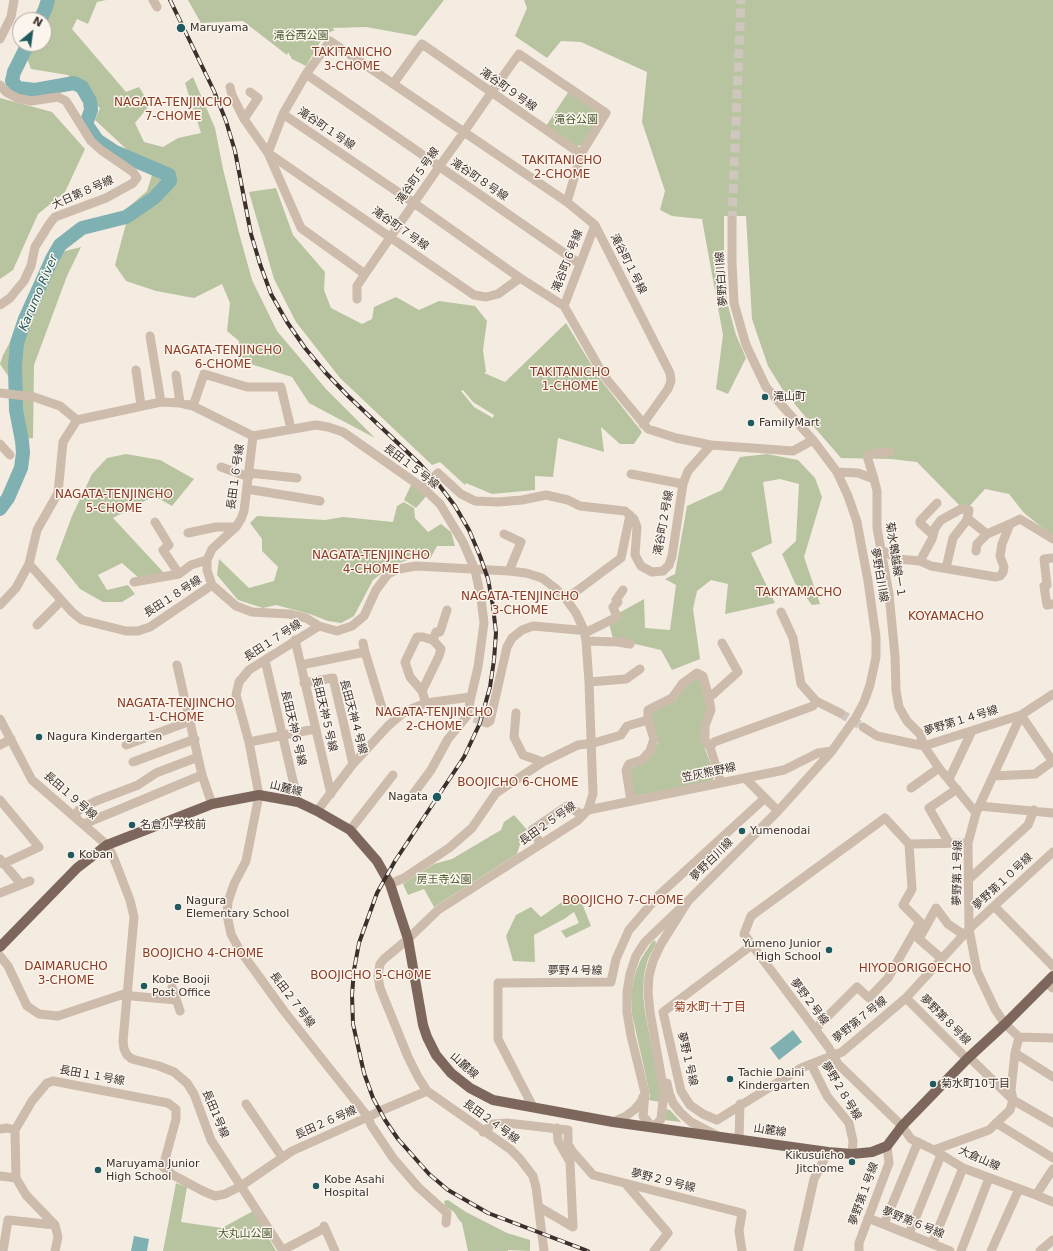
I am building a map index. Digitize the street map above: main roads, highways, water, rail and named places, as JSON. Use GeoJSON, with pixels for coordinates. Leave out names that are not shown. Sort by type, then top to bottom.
{"type":"FeatureCollection","features":[{"type":"Feature","properties":{"kind":"main road","name":"山麓線"},"geometry":{"type":"LineString","coordinates":[[0,947],[77,868],[107,845],[212,804],[259,794],[298,802],[350,830],[377,861],[390,884],[408,939],[422,1025],[436,1055],[451,1073],[470,1088],[493,1100],[613,1122],[828,1152],[852,1154],[872,1152],[886,1146],[902,1126],[968,1058],[1051,982]]}},
{"type":"Feature","properties":{"kind":"water"},"geometry":{"type":"Polygon","coordinates":[[[793,1030],[802,1042],[779,1060],[770,1048],[793,1030]]]}},
{"type":"Feature","properties":{"kind":"water"},"geometry":{"type":"Polygon","coordinates":[[[134,1236],[149,1239],[147,1251],[131,1251],[134,1236]]]}},
{"type":"Feature","properties":{"kind":"waterway","name":"Karumo River"},"geometry":{"type":"LineString","coordinates":[[44,12],[48,0]]}},
{"type":"Feature","properties":{"kind":"waterway","name":"Karumo River"},"geometry":{"type":"LineString","coordinates":[[0,509],[8,498],[21,468],[23,453],[16,410],[15,365],[17,343],[25,319],[52,259],[60,245],[82,228],[126,217],[154,198],[170,181],[169,175],[115,152],[97,140],[86,124],[91,110],[90,101],[82,87],[74,83],[35,90],[18,88],[12,81],[14,72],[24,52]]}},
{"type":"Feature","properties":{"kind":"tunnel"},"geometry":{"type":"LineString","coordinates":[[732,220],[741,0]]}},
{"type":"Feature","properties":{"kind":"tunnel"},"geometry":{"type":"LineString","coordinates":[[840,713],[863,727]]}},
{"type":"Feature","properties":{"kind":"tunnel"},"geometry":{"type":"LineString","coordinates":[[474,718],[482,721]]}},
{"type":"Feature","properties":{"kind":"railway"},"geometry":{"type":"LineString","coordinates":[[170,0],[214,91],[226,121],[235,151],[251,234],[271,294],[287,322],[305,348],[325,372],[348,396],[420,464],[455,506],[469,530],[480,556],[488,579],[493,606],[496,633],[494,660],[490,687],[480,723],[464,757],[395,861],[377,893],[359,943],[354,970],[352,995],[353,1024],[364,1073],[373,1098],[385,1120],[398,1139],[429,1174],[448,1190],[488,1213],[588,1251]]}},
{"type":"Feature","properties":{"kind":"place","name":"Maruyama"},"geometry":{"type":"Point","coordinates":[181,28]}},
{"type":"Feature","properties":{"kind":"place","name":"滝山町"},"geometry":{"type":"Point","coordinates":[765,397]}},
{"type":"Feature","properties":{"kind":"place","name":"FamilyMart"},"geometry":{"type":"Point","coordinates":[751,423]}},
{"type":"Feature","properties":{"kind":"place","name":"Nagura Kindergarten"},"geometry":{"type":"Point","coordinates":[39,737]}},
{"type":"Feature","properties":{"kind":"place","name":"Nagata"},"geometry":{"type":"Point","coordinates":[437,797]}},
{"type":"Feature","properties":{"kind":"place","name":"名倉小学校前"},"geometry":{"type":"Point","coordinates":[132,825]}},
{"type":"Feature","properties":{"kind":"place","name":"Yumenodai"},"geometry":{"type":"Point","coordinates":[742,831]}},
{"type":"Feature","properties":{"kind":"place","name":"Koban"},"geometry":{"type":"Point","coordinates":[71,855]}},
{"type":"Feature","properties":{"kind":"place","name":"Nagura Elementary School"},"geometry":{"type":"Point","coordinates":[178,907]}},
{"type":"Feature","properties":{"kind":"place","name":"Yumeno Junior High School"},"geometry":{"type":"Point","coordinates":[829,950]}},
{"type":"Feature","properties":{"kind":"place","name":"Kobe Booji Post Office"},"geometry":{"type":"Point","coordinates":[144,986]}},
{"type":"Feature","properties":{"kind":"place","name":"Tachie Daini Kindergarten"},"geometry":{"type":"Point","coordinates":[730,1079]}},
{"type":"Feature","properties":{"kind":"place","name":"菊水町10丁目"},"geometry":{"type":"Point","coordinates":[933,1084]}},
{"type":"Feature","properties":{"kind":"place","name":"Kikusuicho Jitchome"},"geometry":{"type":"Point","coordinates":[852,1162]}},
{"type":"Feature","properties":{"kind":"place","name":"Maruyama Junior High School"},"geometry":{"type":"Point","coordinates":[98,1170]}},
{"type":"Feature","properties":{"kind":"place","name":"Kobe Asahi Hospital"},"geometry":{"type":"Point","coordinates":[316,1186]}},
{"type":"Feature","properties":{"kind":"district","name":"TAKITANICHO 3-CHOME"},"geometry":{"type":"Point","coordinates":[352,60]}},
{"type":"Feature","properties":{"kind":"district","name":"NAGATA-TENJINCHO 7-CHOME"},"geometry":{"type":"Point","coordinates":[173,110]}},
{"type":"Feature","properties":{"kind":"district","name":"TAKITANICHO 2-CHOME"},"geometry":{"type":"Point","coordinates":[562,168]}},
{"type":"Feature","properties":{"kind":"district","name":"NAGATA-TENJINCHO 6-CHOME"},"geometry":{"type":"Point","coordinates":[223,358]}},
{"type":"Feature","properties":{"kind":"district","name":"TAKITANICHO 1-CHOME"},"geometry":{"type":"Point","coordinates":[570,380]}},
{"type":"Feature","properties":{"kind":"district","name":"NAGATA-TENJINCHO 5-CHOME"},"geometry":{"type":"Point","coordinates":[114,502]}},
{"type":"Feature","properties":{"kind":"district","name":"NAGATA-TENJINCHO 4-CHOME"},"geometry":{"type":"Point","coordinates":[371,563]}},
{"type":"Feature","properties":{"kind":"district","name":"TAKIYAMACHO"},"geometry":{"type":"Point","coordinates":[799,593]}},
{"type":"Feature","properties":{"kind":"district","name":"NAGATA-TENJINCHO 3-CHOME"},"geometry":{"type":"Point","coordinates":[520,604]}},
{"type":"Feature","properties":{"kind":"district","name":"KOYAMACHO"},"geometry":{"type":"Point","coordinates":[946,617]}},
{"type":"Feature","properties":{"kind":"district","name":"NAGATA-TENJINCHO 1-CHOME"},"geometry":{"type":"Point","coordinates":[176,711]}},
{"type":"Feature","properties":{"kind":"district","name":"NAGATA-TENJINCHO 2-CHOME"},"geometry":{"type":"Point","coordinates":[434,720]}},
{"type":"Feature","properties":{"kind":"district","name":"BOOJICHO 6-CHOME"},"geometry":{"type":"Point","coordinates":[518,783]}},
{"type":"Feature","properties":{"kind":"district","name":"BOOJICHO 7-CHOME"},"geometry":{"type":"Point","coordinates":[623,901]}},
{"type":"Feature","properties":{"kind":"district","name":"BOOJICHO 4-CHOME"},"geometry":{"type":"Point","coordinates":[203,954]}},
{"type":"Feature","properties":{"kind":"district","name":"HIYODORIGOECHO"},"geometry":{"type":"Point","coordinates":[915,969]}},
{"type":"Feature","properties":{"kind":"district","name":"DAIMARUCHO 3-CHOME"},"geometry":{"type":"Point","coordinates":[66,974]}},
{"type":"Feature","properties":{"kind":"district","name":"BOOJICHO 5-CHOME"},"geometry":{"type":"Point","coordinates":[371,976]}},
{"type":"Feature","properties":{"kind":"district","name":"菊水町十丁目"},"geometry":{"type":"Point","coordinates":[710,1008]}},
{"type":"Feature","properties":{"kind":"park label","name":"滝谷西公園"},"geometry":{"type":"Point","coordinates":[301,36]}},
{"type":"Feature","properties":{"kind":"park label","name":"滝谷公園"},"geometry":{"type":"Point","coordinates":[576,120]}},
{"type":"Feature","properties":{"kind":"park label","name":"房王寺公園"},"geometry":{"type":"Point","coordinates":[444,880]}},
{"type":"Feature","properties":{"kind":"park label","name":"大丸山公園"},"geometry":{"type":"Point","coordinates":[245,1234]}}]}
